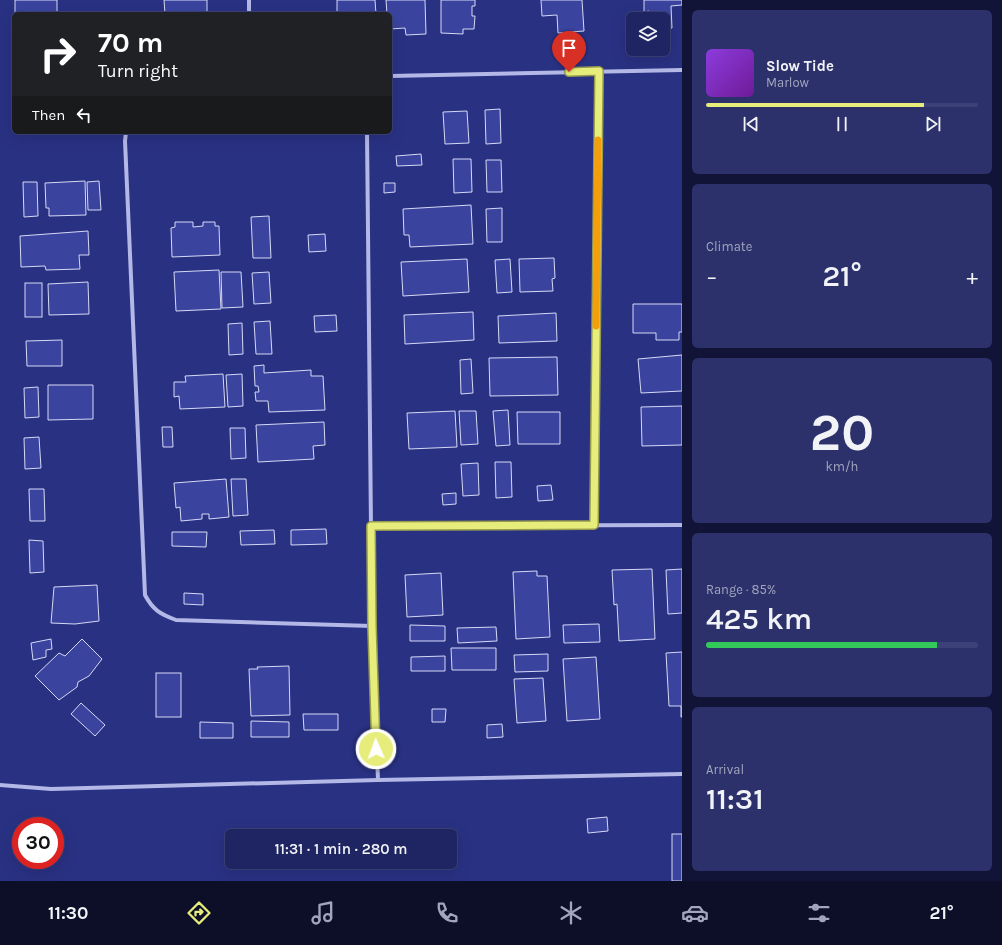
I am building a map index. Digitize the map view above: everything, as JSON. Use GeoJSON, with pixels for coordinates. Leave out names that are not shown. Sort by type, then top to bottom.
{"type":"FeatureCollection","features":[{"type":"Feature","properties":{"kind":"street"},"geometry":{"type":"LineString","coordinates":[[249,0],[249,12]]}},
{"type":"Feature","properties":{"kind":"street"},"geometry":{"type":"LineString","coordinates":[[392,76],[682,70]]}},
{"type":"Feature","properties":{"kind":"street"},"geometry":{"type":"LineString","coordinates":[[594,525],[599,71]]}},
{"type":"Feature","properties":{"kind":"street"},"geometry":{"type":"LineString","coordinates":[[126,134],[125,149],[144,595],[151,607],[165,616],[176,620],[372,626]]}},
{"type":"Feature","properties":{"kind":"street"},"geometry":{"type":"LineString","coordinates":[[367,134],[372,626],[378,780]]}},
{"type":"Feature","properties":{"kind":"street"},"geometry":{"type":"LineString","coordinates":[[371,526],[682,525]]}},
{"type":"Feature","properties":{"kind":"street"},"geometry":{"type":"LineString","coordinates":[[0,785],[51,789],[378,780],[682,774]]}},
{"type":"Feature","properties":{"kind":"building"},"geometry":{"type":"Polygon","coordinates":[[[15,0],[57,0],[57,12],[15,12],[15,0]]]}},
{"type":"Feature","properties":{"kind":"building"},"geometry":{"type":"Polygon","coordinates":[[[164,0],[207,0],[207,12],[165,12],[164,0]]]}},
{"type":"Feature","properties":{"kind":"building"},"geometry":{"type":"Polygon","coordinates":[[[337,0],[375,0],[376,12],[337,12],[337,0]]]}},
{"type":"Feature","properties":{"kind":"building"},"geometry":{"type":"Polygon","coordinates":[[[386,0],[425,0],[426,34],[406,35],[405,28],[392,29],[392,12],[387,12],[386,0]]]}},
{"type":"Feature","properties":{"kind":"building"},"geometry":{"type":"Polygon","coordinates":[[[441,0],[475,0],[475,6],[472,6],[472,16],[475,16],[474,29],[463,29],[463,34],[441,33],[441,0]]]}},
{"type":"Feature","properties":{"kind":"building"},"geometry":{"type":"Polygon","coordinates":[[[541,0],[582,0],[584,31],[558,33],[557,15],[542,16],[541,0]]]}},
{"type":"Feature","properties":{"kind":"building"},"geometry":{"type":"Polygon","coordinates":[[[644,0],[682,0],[682,5],[671,6],[672,28],[670,28],[670,12],[644,12],[644,0]]]}},
{"type":"Feature","properties":{"kind":"building"},"geometry":{"type":"Polygon","coordinates":[[[500,109],[501,143],[486,144],[485,110],[500,109]]]}},
{"type":"Feature","properties":{"kind":"building"},"geometry":{"type":"Polygon","coordinates":[[[467,111],[469,143],[445,144],[443,112],[467,111]]]}},
{"type":"Feature","properties":{"kind":"building"},"geometry":{"type":"Polygon","coordinates":[[[421,154],[422,165],[397,166],[396,156],[421,154]]]}},
{"type":"Feature","properties":{"kind":"building"},"geometry":{"type":"Polygon","coordinates":[[[453,159],[471,159],[472,192],[454,193],[453,159]]]}},
{"type":"Feature","properties":{"kind":"building"},"geometry":{"type":"Polygon","coordinates":[[[486,160],[501,160],[502,192],[487,192],[486,160]]]}},
{"type":"Feature","properties":{"kind":"building"},"geometry":{"type":"Polygon","coordinates":[[[85,181],[86,215],[49,216],[49,208],[46,208],[45,183],[85,181]]]}},
{"type":"Feature","properties":{"kind":"building"},"geometry":{"type":"Polygon","coordinates":[[[99,181],[101,210],[88,210],[87,182],[99,181]]]}},
{"type":"Feature","properties":{"kind":"building"},"geometry":{"type":"Polygon","coordinates":[[[23,182],[37,182],[38,216],[24,217],[23,182]]]}},
{"type":"Feature","properties":{"kind":"building"},"geometry":{"type":"Polygon","coordinates":[[[384,183],[395,183],[395,192],[384,193],[384,183]]]}},
{"type":"Feature","properties":{"kind":"building"},"geometry":{"type":"Polygon","coordinates":[[[471,205],[473,244],[410,247],[409,235],[404,235],[403,209],[471,205]]]}},
{"type":"Feature","properties":{"kind":"building"},"geometry":{"type":"Polygon","coordinates":[[[502,208],[502,242],[487,242],[486,209],[502,208]]]}},
{"type":"Feature","properties":{"kind":"building"},"geometry":{"type":"Polygon","coordinates":[[[269,216],[271,258],[253,258],[251,217],[269,216]]]}},
{"type":"Feature","properties":{"kind":"building"},"geometry":{"type":"Polygon","coordinates":[[[175,222],[193,222],[193,227],[203,226],[203,222],[215,222],[215,226],[219,226],[220,255],[172,257],[171,228],[175,227],[175,222]]]}},
{"type":"Feature","properties":{"kind":"building"},"geometry":{"type":"Polygon","coordinates":[[[88,231],[89,255],[79,255],[80,269],[46,270],[45,266],[21,267],[20,236],[88,231]]]}},
{"type":"Feature","properties":{"kind":"building"},"geometry":{"type":"Polygon","coordinates":[[[325,234],[326,251],[309,252],[308,235],[325,234]]]}},
{"type":"Feature","properties":{"kind":"building"},"geometry":{"type":"Polygon","coordinates":[[[554,258],[555,278],[552,279],[553,291],[520,292],[519,259],[554,258]]]}},
{"type":"Feature","properties":{"kind":"building"},"geometry":{"type":"Polygon","coordinates":[[[467,259],[469,292],[403,296],[401,262],[467,259]]]}},
{"type":"Feature","properties":{"kind":"building"},"geometry":{"type":"Polygon","coordinates":[[[510,259],[512,292],[497,293],[495,260],[510,259]]]}},
{"type":"Feature","properties":{"kind":"building"},"geometry":{"type":"Polygon","coordinates":[[[219,270],[221,309],[176,311],[174,272],[219,270]]]}},
{"type":"Feature","properties":{"kind":"building"},"geometry":{"type":"Polygon","coordinates":[[[221,272],[241,272],[243,307],[222,308],[221,272]]]}},
{"type":"Feature","properties":{"kind":"building"},"geometry":{"type":"Polygon","coordinates":[[[269,272],[271,303],[254,304],[252,273],[269,272]]]}},
{"type":"Feature","properties":{"kind":"building"},"geometry":{"type":"Polygon","coordinates":[[[88,282],[89,314],[49,315],[48,284],[88,282]]]}},
{"type":"Feature","properties":{"kind":"building"},"geometry":{"type":"Polygon","coordinates":[[[25,283],[42,283],[42,317],[25,317],[25,283]]]}},
{"type":"Feature","properties":{"kind":"building"},"geometry":{"type":"Polygon","coordinates":[[[633,304],[682,304],[682,332],[679,332],[679,340],[656,340],[656,333],[633,333],[633,304]]]}},
{"type":"Feature","properties":{"kind":"building"},"geometry":{"type":"Polygon","coordinates":[[[473,312],[474,340],[405,344],[404,315],[473,312]]]}},
{"type":"Feature","properties":{"kind":"building"},"geometry":{"type":"Polygon","coordinates":[[[556,313],[557,341],[499,343],[498,316],[556,313]]]}},
{"type":"Feature","properties":{"kind":"building"},"geometry":{"type":"Polygon","coordinates":[[[336,315],[337,331],[315,332],[314,316],[336,315]]]}},
{"type":"Feature","properties":{"kind":"building"},"geometry":{"type":"Polygon","coordinates":[[[270,321],[272,354],[256,354],[254,322],[270,321]]]}},
{"type":"Feature","properties":{"kind":"building"},"geometry":{"type":"Polygon","coordinates":[[[242,323],[243,354],[229,355],[228,324],[242,323]]]}},
{"type":"Feature","properties":{"kind":"building"},"geometry":{"type":"Polygon","coordinates":[[[62,340],[62,366],[27,366],[26,341],[62,340]]]}},
{"type":"Feature","properties":{"kind":"building"},"geometry":{"type":"Polygon","coordinates":[[[682,355],[682,391],[641,393],[638,359],[682,355]]]}},
{"type":"Feature","properties":{"kind":"building"},"geometry":{"type":"Polygon","coordinates":[[[557,357],[558,395],[490,396],[489,358],[557,357]]]}},
{"type":"Feature","properties":{"kind":"building"},"geometry":{"type":"Polygon","coordinates":[[[471,359],[473,393],[461,394],[460,360],[471,359]]]}},
{"type":"Feature","properties":{"kind":"building"},"geometry":{"type":"Polygon","coordinates":[[[264,365],[264,373],[311,370],[311,376],[323,376],[325,410],[269,412],[268,401],[256,401],[255,392],[259,392],[258,386],[255,386],[254,366],[264,365]]]}},
{"type":"Feature","properties":{"kind":"building"},"geometry":{"type":"Polygon","coordinates":[[[223,374],[225,407],[180,409],[179,396],[174,397],[174,382],[186,382],[185,376],[223,374]]]}},
{"type":"Feature","properties":{"kind":"building"},"geometry":{"type":"Polygon","coordinates":[[[242,374],[243,406],[228,407],[226,375],[242,374]]]}},
{"type":"Feature","properties":{"kind":"building"},"geometry":{"type":"Polygon","coordinates":[[[48,385],[93,385],[93,419],[48,420],[48,385]]]}},
{"type":"Feature","properties":{"kind":"building"},"geometry":{"type":"Polygon","coordinates":[[[38,387],[39,417],[25,418],[24,388],[38,387]]]}},
{"type":"Feature","properties":{"kind":"building"},"geometry":{"type":"Polygon","coordinates":[[[682,406],[682,445],[642,446],[641,407],[682,406]]]}},
{"type":"Feature","properties":{"kind":"building"},"geometry":{"type":"Polygon","coordinates":[[[508,410],[510,445],[496,446],[493,411],[508,410]]]}},
{"type":"Feature","properties":{"kind":"building"},"geometry":{"type":"Polygon","coordinates":[[[455,411],[457,447],[409,449],[407,413],[455,411]]]}},
{"type":"Feature","properties":{"kind":"building"},"geometry":{"type":"Polygon","coordinates":[[[459,411],[476,411],[478,444],[461,445],[459,411]]]}},
{"type":"Feature","properties":{"kind":"building"},"geometry":{"type":"Polygon","coordinates":[[[517,412],[560,412],[560,444],[518,444],[517,412]]]}},
{"type":"Feature","properties":{"kind":"building"},"geometry":{"type":"Polygon","coordinates":[[[324,422],[325,445],[313,446],[314,459],[258,462],[256,425],[324,422]]]}},
{"type":"Feature","properties":{"kind":"building"},"geometry":{"type":"Polygon","coordinates":[[[162,427],[172,427],[173,447],[163,447],[162,427]]]}},
{"type":"Feature","properties":{"kind":"building"},"geometry":{"type":"Polygon","coordinates":[[[230,428],[245,428],[246,458],[231,459],[230,428]]]}},
{"type":"Feature","properties":{"kind":"building"},"geometry":{"type":"Polygon","coordinates":[[[39,437],[41,468],[25,469],[24,438],[39,437]]]}},
{"type":"Feature","properties":{"kind":"building"},"geometry":{"type":"Polygon","coordinates":[[[495,462],[511,462],[512,497],[496,498],[495,462]]]}},
{"type":"Feature","properties":{"kind":"building"},"geometry":{"type":"Polygon","coordinates":[[[478,463],[479,495],[463,496],[461,464],[478,463]]]}},
{"type":"Feature","properties":{"kind":"building"},"geometry":{"type":"Polygon","coordinates":[[[226,479],[229,517],[209,519],[209,514],[202,514],[202,519],[181,521],[180,507],[176,508],[174,483],[226,479]]]}},
{"type":"Feature","properties":{"kind":"building"},"geometry":{"type":"Polygon","coordinates":[[[231,479],[246,479],[248,515],[233,516],[231,479]]]}},
{"type":"Feature","properties":{"kind":"building"},"geometry":{"type":"Polygon","coordinates":[[[551,485],[553,500],[538,501],[537,486],[551,485]]]}},
{"type":"Feature","properties":{"kind":"building"},"geometry":{"type":"Polygon","coordinates":[[[29,489],[44,489],[45,521],[30,521],[29,489]]]}},
{"type":"Feature","properties":{"kind":"building"},"geometry":{"type":"Polygon","coordinates":[[[456,493],[456,504],[443,505],[442,494],[456,493]]]}},
{"type":"Feature","properties":{"kind":"building"},"geometry":{"type":"Polygon","coordinates":[[[326,529],[327,544],[291,545],[291,530],[326,529]]]}},
{"type":"Feature","properties":{"kind":"building"},"geometry":{"type":"Polygon","coordinates":[[[274,530],[275,544],[241,545],[240,531],[274,530]]]}},
{"type":"Feature","properties":{"kind":"building"},"geometry":{"type":"Polygon","coordinates":[[[172,532],[207,532],[206,547],[172,546],[172,532]]]}},
{"type":"Feature","properties":{"kind":"building"},"geometry":{"type":"Polygon","coordinates":[[[29,540],[43,541],[44,572],[30,573],[29,540]]]}},
{"type":"Feature","properties":{"kind":"building"},"geometry":{"type":"Polygon","coordinates":[[[652,569],[655,639],[619,641],[617,604],[614,605],[612,570],[652,569]]]}},
{"type":"Feature","properties":{"kind":"building"},"geometry":{"type":"Polygon","coordinates":[[[682,569],[682,613],[668,614],[666,570],[682,569]]]}},
{"type":"Feature","properties":{"kind":"building"},"geometry":{"type":"Polygon","coordinates":[[[537,571],[537,576],[547,576],[550,637],[516,639],[513,572],[537,571]]]}},
{"type":"Feature","properties":{"kind":"building"},"geometry":{"type":"Polygon","coordinates":[[[441,573],[443,615],[407,617],[405,575],[441,573]]]}},
{"type":"Feature","properties":{"kind":"building"},"geometry":{"type":"Polygon","coordinates":[[[97,585],[99,621],[75,624],[51,623],[54,587],[97,585]]]}},
{"type":"Feature","properties":{"kind":"building"},"geometry":{"type":"Polygon","coordinates":[[[184,593],[203,594],[203,605],[184,604],[184,593]]]}},
{"type":"Feature","properties":{"kind":"building"},"geometry":{"type":"Polygon","coordinates":[[[599,624],[600,642],[564,643],[563,625],[599,624]]]}},
{"type":"Feature","properties":{"kind":"building"},"geometry":{"type":"Polygon","coordinates":[[[410,625],[445,626],[445,641],[410,641],[410,625]]]}},
{"type":"Feature","properties":{"kind":"building"},"geometry":{"type":"Polygon","coordinates":[[[496,627],[497,641],[458,643],[457,628],[496,627]]]}},
{"type":"Feature","properties":{"kind":"building"},"geometry":{"type":"Polygon","coordinates":[[[51,639],[52,649],[46,650],[46,657],[33,660],[31,643],[51,639]]]}},
{"type":"Feature","properties":{"kind":"building"},"geometry":{"type":"Polygon","coordinates":[[[82,639],[102,659],[89,676],[78,682],[77,687],[59,700],[35,676],[59,653],[65,656],[82,639]]]}},
{"type":"Feature","properties":{"kind":"building"},"geometry":{"type":"Polygon","coordinates":[[[451,648],[496,648],[496,670],[452,670],[451,648]]]}},
{"type":"Feature","properties":{"kind":"building"},"geometry":{"type":"Polygon","coordinates":[[[682,652],[681,717],[681,706],[669,706],[666,653],[682,652]]]}},
{"type":"Feature","properties":{"kind":"building"},"geometry":{"type":"Polygon","coordinates":[[[548,654],[548,671],[515,672],[514,655],[548,654]]]}},
{"type":"Feature","properties":{"kind":"building"},"geometry":{"type":"Polygon","coordinates":[[[445,656],[445,671],[411,671],[411,657],[445,656]]]}},
{"type":"Feature","properties":{"kind":"building"},"geometry":{"type":"Polygon","coordinates":[[[596,657],[600,719],[567,721],[563,659],[596,657]]]}},
{"type":"Feature","properties":{"kind":"building"},"geometry":{"type":"Polygon","coordinates":[[[289,666],[290,715],[251,716],[249,669],[258,669],[257,667],[289,666]]]}},
{"type":"Feature","properties":{"kind":"building"},"geometry":{"type":"Polygon","coordinates":[[[156,673],[181,673],[181,717],[156,717],[156,673]]]}},
{"type":"Feature","properties":{"kind":"building"},"geometry":{"type":"Polygon","coordinates":[[[543,678],[546,721],[517,723],[514,679],[543,678]]]}},
{"type":"Feature","properties":{"kind":"building"},"geometry":{"type":"Polygon","coordinates":[[[81,703],[105,725],[95,736],[71,714],[81,703]]]}},
{"type":"Feature","properties":{"kind":"building"},"geometry":{"type":"Polygon","coordinates":[[[432,709],[446,709],[445,722],[432,722],[432,709]]]}},
{"type":"Feature","properties":{"kind":"building"},"geometry":{"type":"Polygon","coordinates":[[[303,714],[338,714],[338,730],[304,730],[303,714]]]}},
{"type":"Feature","properties":{"kind":"building"},"geometry":{"type":"Polygon","coordinates":[[[251,721],[289,722],[289,737],[251,737],[251,721]]]}},
{"type":"Feature","properties":{"kind":"building"},"geometry":{"type":"Polygon","coordinates":[[[200,722],[233,723],[233,738],[200,738],[200,722]]]}},
{"type":"Feature","properties":{"kind":"building"},"geometry":{"type":"Polygon","coordinates":[[[502,724],[503,737],[487,738],[487,725],[502,724]]]}},
{"type":"Feature","properties":{"kind":"building"},"geometry":{"type":"Polygon","coordinates":[[[607,817],[608,831],[588,833],[587,819],[607,817]]]}},
{"type":"Feature","properties":{"kind":"building"},"geometry":{"type":"Polygon","coordinates":[[[672,834],[682,834],[682,881],[672,881],[672,834]]]}},
{"type":"Feature","properties":{"kind":"slow traffic"},"geometry":{"type":"LineString","coordinates":[[596,326],[598,140]]}},
{"type":"Feature","properties":{"kind":"route"},"geometry":{"type":"LineString","coordinates":[[376,749],[372,626],[371,526],[594,525],[599,71],[569,72]]}}]}
